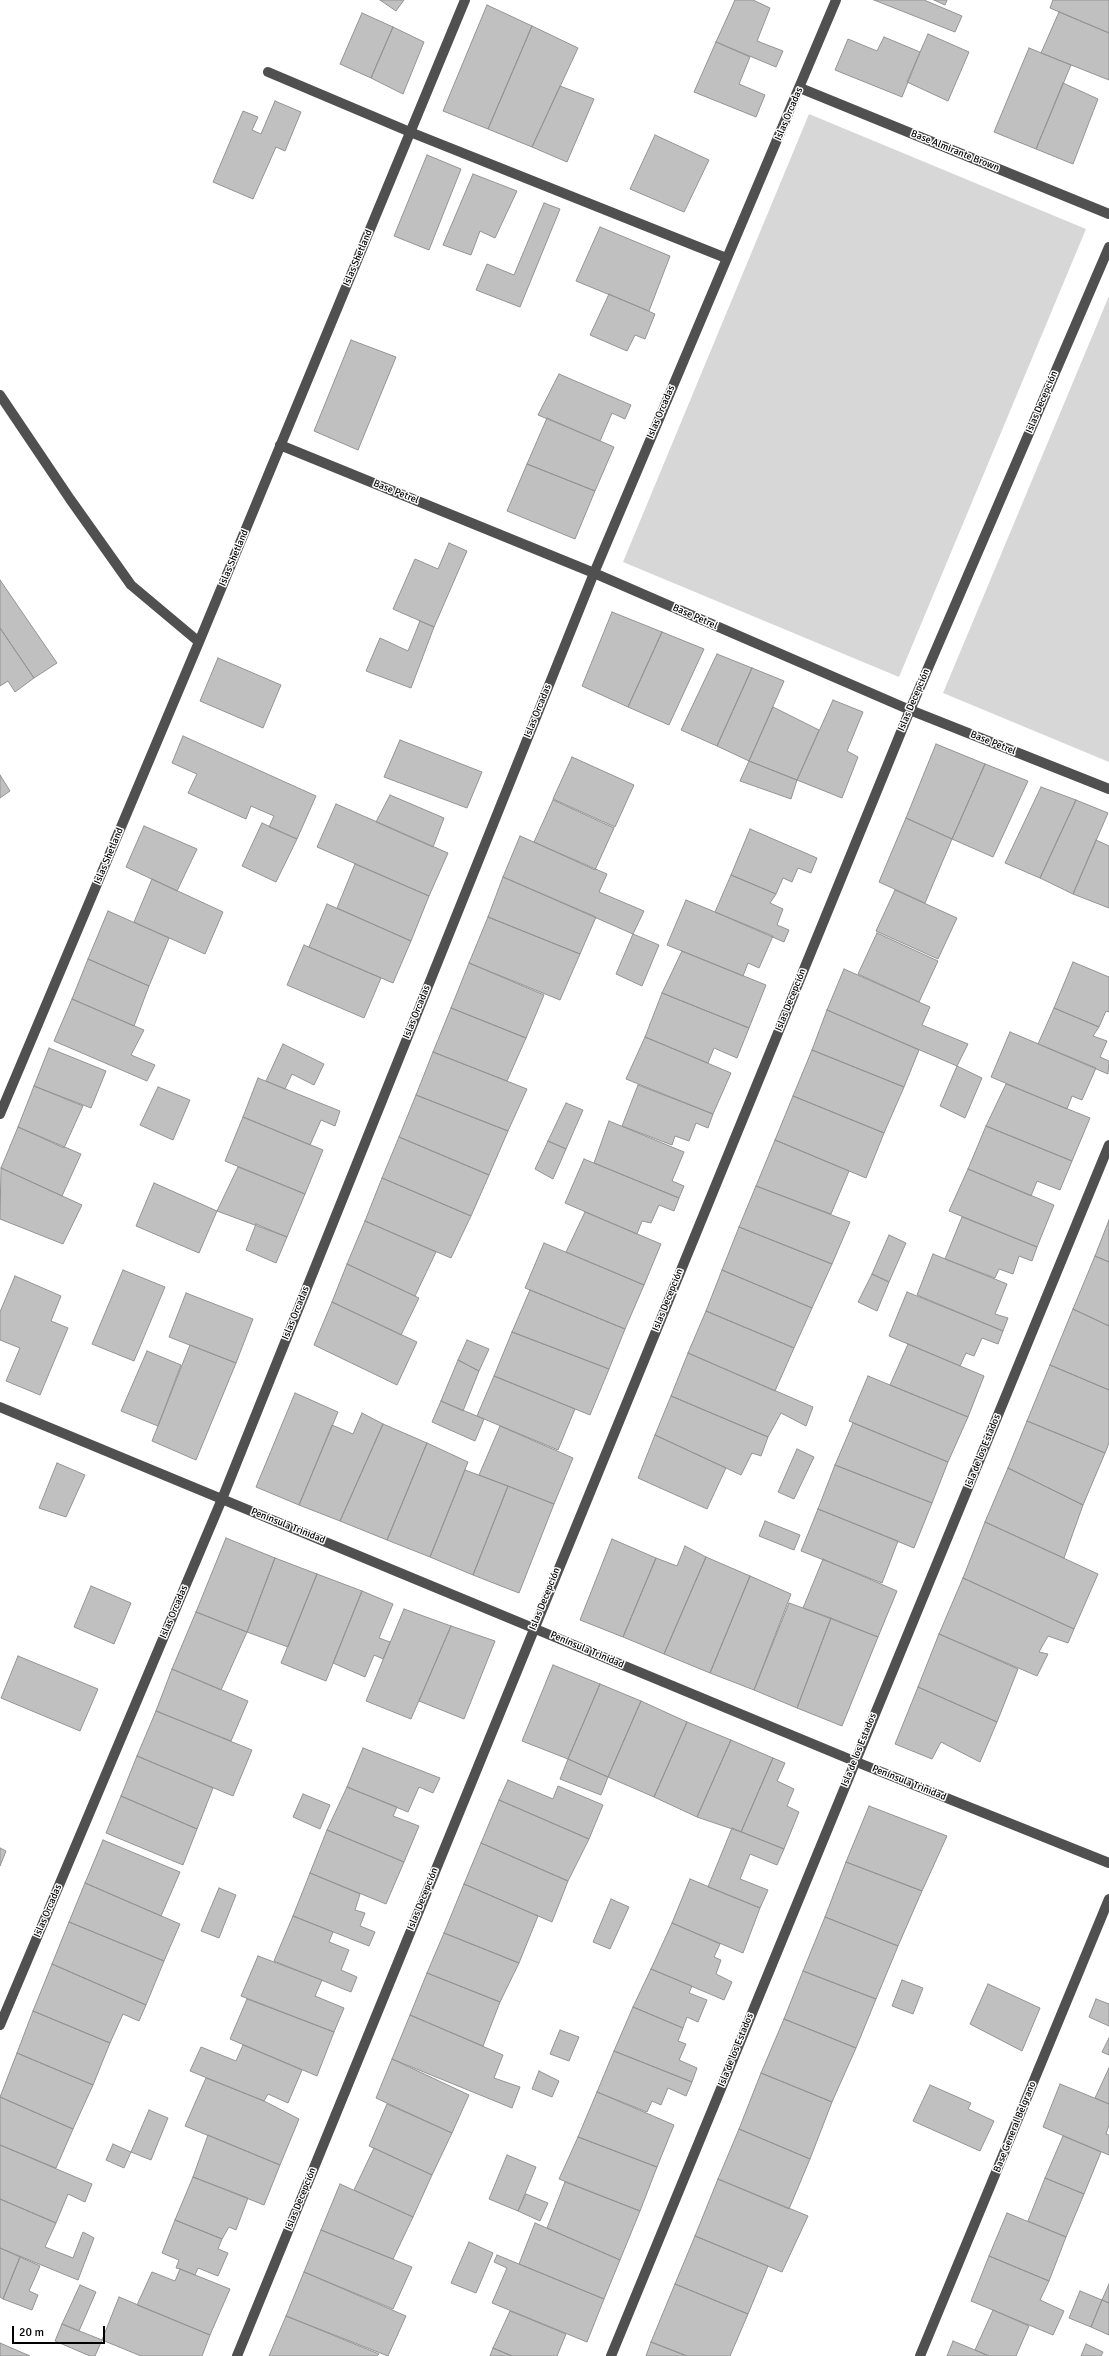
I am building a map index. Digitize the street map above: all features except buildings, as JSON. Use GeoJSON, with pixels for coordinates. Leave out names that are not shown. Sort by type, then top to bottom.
{"type":"FeatureCollection","features":[{"type":"Feature","properties":{"kind":"street","name":"Islas Shetland"},"geometry":{"type":"LineString","coordinates":[[0,1114],[199,642],[465,0]]}},
{"type":"Feature","properties":{"kind":"street","name":"Islas Orcadas"},"geometry":{"type":"LineString","coordinates":[[0,2025],[222,1499],[594,573],[836,0]]}},
{"type":"Feature","properties":{"kind":"street"},"geometry":{"type":"LineString","coordinates":[[268,72],[410,132],[726,258]]}},
{"type":"Feature","properties":{"kind":"street","name":"Base Almirante Brown"},"geometry":{"type":"LineString","coordinates":[[800,88],[1109,214]]}},
{"type":"Feature","properties":{"kind":"street","name":"Islas Decepción"},"geometry":{"type":"LineString","coordinates":[[237,2356],[910,710],[1109,247]]}},
{"type":"Feature","properties":{"kind":"street"},"geometry":{"type":"LineString","coordinates":[[0,395],[70,499],[131,585],[199,642]]}},
{"type":"Feature","properties":{"kind":"street","name":"Base Petrel"},"geometry":{"type":"LineString","coordinates":[[280,446],[594,573],[910,710],[1109,789]]}},
{"type":"Feature","properties":{"kind":"street","name":"Isla de los Estados"},"geometry":{"type":"LineString","coordinates":[[611,2356],[854,1761],[1109,1146]]}},
{"type":"Feature","properties":{"kind":"street","name":"Península Trinidad"},"geometry":{"type":"LineString","coordinates":[[0,1407],[534,1627],[854,1761],[1109,1863]]}},
{"type":"Feature","properties":{"kind":"street","name":"Base General Belgrano"},"geometry":{"type":"LineString","coordinates":[[920,2356],[1109,1899]]}},
{"type":"Feature","properties":{"kind":"shaded area"},"geometry":{"type":"Polygon","coordinates":[[[809,114],[1086,229],[899,677],[623,562],[809,114]]]}},
{"type":"Feature","properties":{"kind":"shaded area"},"geometry":{"type":"Polygon","coordinates":[[[1109,296],[1109,762],[943,693],[1109,296]]]}}]}
